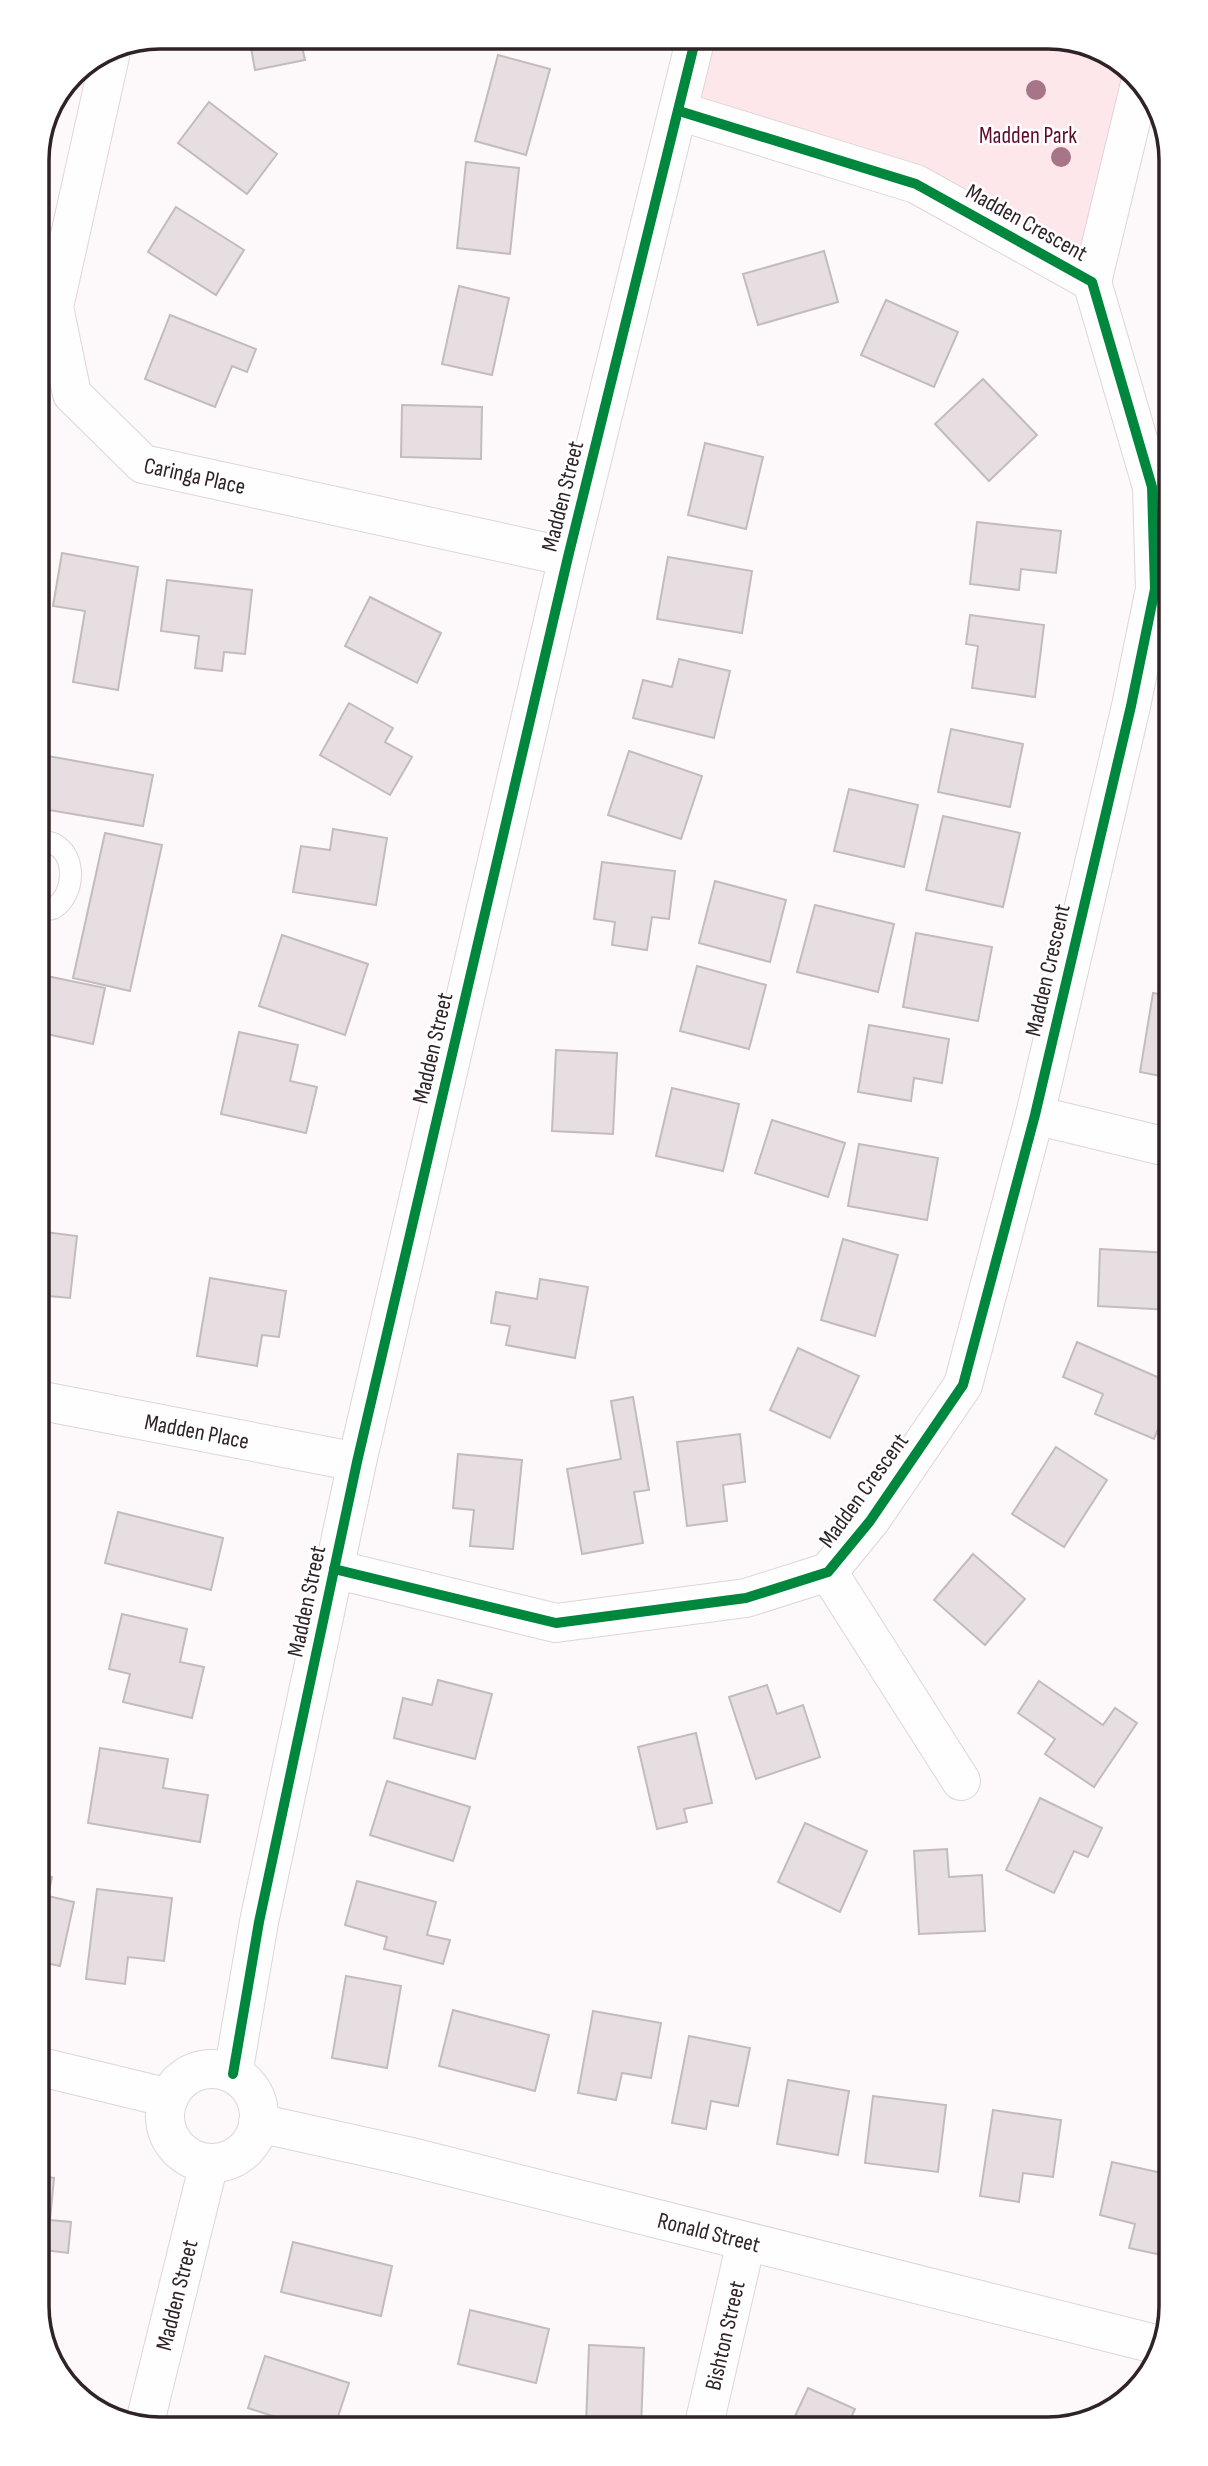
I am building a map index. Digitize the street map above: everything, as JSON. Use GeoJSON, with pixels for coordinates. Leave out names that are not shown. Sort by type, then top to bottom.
{"type":"FeatureCollection","features":[{"type":"Feature","properties":{"kind":"street","name":"Madden Street"},"geometry":{"type":"LineString","coordinates":[[233,2074],[259,1922],[357,1462],[568,557],[693,49]]}},
{"type":"Feature","properties":{"kind":"street","name":"Caringa Place"},"geometry":{"type":"LineString","coordinates":[[109,62],[54,307],[72,394],[143,464],[568,557]]}},
{"type":"Feature","properties":{"kind":"street"},"geometry":{"type":"LineString","coordinates":[[1092,282],[1137,95]]}},
{"type":"Feature","properties":{"kind":"street","name":"Madden Crescent"},"geometry":{"type":"LineString","coordinates":[[334,1569],[556,1623],[746,1598],[828,1572],[870,1521],[963,1385],[1035,1115],[1128,719],[1155,589],[1152,487],[1092,282],[916,184],[679,111]]}},
{"type":"Feature","properties":{"kind":"street"},"geometry":{"type":"LineString","coordinates":[[1035,1115],[1159,1144]]}},
{"type":"Feature","properties":{"kind":"street","name":"Madden Place"},"geometry":{"type":"LineString","coordinates":[[49,1402],[357,1462]]}},
{"type":"Feature","properties":{"kind":"street","name":"Madden Crescent"},"geometry":{"type":"LineString","coordinates":[[828,1572],[961,1781]]}},
{"type":"Feature","properties":{"kind":"street"},"geometry":{"type":"LineString","coordinates":[[49,2069],[169,2098]]}},
{"type":"Feature","properties":{"kind":"street"},"geometry":{"type":"LineString","coordinates":[[208,2069],[233,2074],[244,2082],[253,2094],[258,2108],[258,2123],[254,2136],[246,2148],[235,2157],[222,2162],[196,2160],[184,2154],[169,2135],[165,2110],[169,2098],[175,2087],[195,2072],[208,2069]]}},
{"type":"Feature","properties":{"kind":"street","name":"Ronald Street"},"geometry":{"type":"LineString","coordinates":[[258,2123],[407,2156],[1152,2344]]}},
{"type":"Feature","properties":{"kind":"street","name":"Madden Street"},"geometry":{"type":"LineString","coordinates":[[146,2416],[209,2163]]}},
{"type":"Feature","properties":{"kind":"street","name":"Bishton Street"},"geometry":{"type":"LineString","coordinates":[[706,2417],[746,2242]]}},
{"type":"Feature","properties":{"kind":"lane"},"geometry":{"type":"LineString","coordinates":[[49,843],[55,845],[68,858],[71,877],[65,896],[49,909]]}},
{"type":"Feature","properties":{"kind":"green space","name":"Madden Park"},"geometry":{"type":"Polygon","coordinates":[[[693,49],[1055,49],[1097,60],[1121,77],[1137,95],[1092,282],[916,184],[679,111],[693,49]]]}},
{"type":"Feature","properties":{"kind":"building"},"geometry":{"type":"Polygon","coordinates":[[[251,49],[303,49],[305,60],[255,70],[251,49]]]}},
{"type":"Feature","properties":{"kind":"building"},"geometry":{"type":"Polygon","coordinates":[[[498,55],[550,69],[526,155],[475,141],[498,55]]]}},
{"type":"Feature","properties":{"kind":"building"},"geometry":{"type":"Polygon","coordinates":[[[209,102],[277,154],[247,194],[178,143],[209,102]]]}},
{"type":"Feature","properties":{"kind":"building"},"geometry":{"type":"Polygon","coordinates":[[[466,162],[519,168],[510,254],[457,248],[466,162]]]}},
{"type":"Feature","properties":{"kind":"building"},"geometry":{"type":"Polygon","coordinates":[[[176,207],[244,250],[216,295],[148,252],[176,207]]]}},
{"type":"Feature","properties":{"kind":"building"},"geometry":{"type":"Polygon","coordinates":[[[824,251],[838,302],[758,325],[743,274],[824,251]]]}},
{"type":"Feature","properties":{"kind":"building"},"geometry":{"type":"Polygon","coordinates":[[[459,286],[509,298],[492,375],[442,364],[459,286]]]}},
{"type":"Feature","properties":{"kind":"building"},"geometry":{"type":"Polygon","coordinates":[[[886,300],[958,332],[934,387],[861,355],[886,300]]]}},
{"type":"Feature","properties":{"kind":"building"},"geometry":{"type":"Polygon","coordinates":[[[170,315],[256,349],[247,372],[232,366],[215,407],[145,379],[170,315]]]}},
{"type":"Feature","properties":{"kind":"building"},"geometry":{"type":"Polygon","coordinates":[[[983,379],[1037,435],[989,481],[935,424],[983,379]]]}},
{"type":"Feature","properties":{"kind":"building"},"geometry":{"type":"Polygon","coordinates":[[[402,405],[482,407],[481,459],[401,457],[402,405]]]}},
{"type":"Feature","properties":{"kind":"building"},"geometry":{"type":"Polygon","coordinates":[[[705,443],[763,457],[746,529],[688,515],[705,443]]]}},
{"type":"Feature","properties":{"kind":"building"},"geometry":{"type":"Polygon","coordinates":[[[977,522],[1061,531],[1056,573],[1021,569],[1019,590],[970,584],[977,522]]]}},
{"type":"Feature","properties":{"kind":"building"},"geometry":{"type":"Polygon","coordinates":[[[62,553],[138,567],[118,690],[73,682],[85,611],[53,606],[62,553]]]}},
{"type":"Feature","properties":{"kind":"building"},"geometry":{"type":"Polygon","coordinates":[[[668,557],[752,571],[742,633],[657,619],[668,557]]]}},
{"type":"Feature","properties":{"kind":"building"},"geometry":{"type":"Polygon","coordinates":[[[167,580],[252,590],[245,654],[224,652],[222,671],[195,668],[199,636],[161,631],[167,580]]]}},
{"type":"Feature","properties":{"kind":"building"},"geometry":{"type":"Polygon","coordinates":[[[370,597],[441,633],[417,683],[345,646],[370,597]]]}},
{"type":"Feature","properties":{"kind":"building"},"geometry":{"type":"Polygon","coordinates":[[[970,615],[1044,625],[1035,697],[972,688],[978,646],[966,644],[970,615]]]}},
{"type":"Feature","properties":{"kind":"building"},"geometry":{"type":"Polygon","coordinates":[[[679,659],[730,671],[714,738],[633,718],[643,680],[672,687],[679,659]]]}},
{"type":"Feature","properties":{"kind":"building"},"geometry":{"type":"Polygon","coordinates":[[[349,703],[393,728],[385,742],[412,757],[390,795],[320,755],[349,703]]]}},
{"type":"Feature","properties":{"kind":"building"},"geometry":{"type":"Polygon","coordinates":[[[951,729],[1023,744],[1010,807],[938,792],[951,729]]]}},
{"type":"Feature","properties":{"kind":"building"},"geometry":{"type":"Polygon","coordinates":[[[629,751],[702,776],[681,839],[608,815],[629,751]]]}},
{"type":"Feature","properties":{"kind":"building"},"geometry":{"type":"Polygon","coordinates":[[[49,756],[153,775],[143,826],[49,810],[49,756]]]}},
{"type":"Feature","properties":{"kind":"building"},"geometry":{"type":"Polygon","coordinates":[[[849,789],[918,805],[904,867],[834,851],[849,789]]]}},
{"type":"Feature","properties":{"kind":"building"},"geometry":{"type":"Polygon","coordinates":[[[943,816],[1020,833],[1003,907],[926,890],[943,816]]]}},
{"type":"Feature","properties":{"kind":"building"},"geometry":{"type":"Polygon","coordinates":[[[333,829],[387,838],[376,905],[293,892],[301,846],[330,850],[333,829]]]}},
{"type":"Feature","properties":{"kind":"building"},"geometry":{"type":"Polygon","coordinates":[[[105,833],[162,845],[130,991],[73,978],[105,833]]]}},
{"type":"Feature","properties":{"kind":"building"},"geometry":{"type":"Polygon","coordinates":[[[602,862],[675,871],[669,919],[652,917],[647,950],[612,945],[615,922],[594,919],[602,862]]]}},
{"type":"Feature","properties":{"kind":"building"},"geometry":{"type":"Polygon","coordinates":[[[715,881],[786,900],[770,962],[699,943],[715,881]]]}},
{"type":"Feature","properties":{"kind":"building"},"geometry":{"type":"Polygon","coordinates":[[[815,905],[894,924],[878,992],[797,972],[815,905]]]}},
{"type":"Feature","properties":{"kind":"building"},"geometry":{"type":"Polygon","coordinates":[[[916,933],[992,947],[978,1021],[903,1007],[916,933]]]}},
{"type":"Feature","properties":{"kind":"building"},"geometry":{"type":"Polygon","coordinates":[[[282,935],[368,964],[345,1035],[259,1006],[282,935]]]}},
{"type":"Feature","properties":{"kind":"building"},"geometry":{"type":"Polygon","coordinates":[[[697,966],[766,985],[749,1049],[680,1031],[697,966]]]}},
{"type":"Feature","properties":{"kind":"building"},"geometry":{"type":"Polygon","coordinates":[[[49,976],[105,988],[93,1044],[49,1035],[49,976]]]}},
{"type":"Feature","properties":{"kind":"building"},"geometry":{"type":"Polygon","coordinates":[[[1153,993],[1159,994],[1159,1076],[1140,1072],[1153,993]]]}},
{"type":"Feature","properties":{"kind":"building"},"geometry":{"type":"Polygon","coordinates":[[[869,1025],[949,1039],[942,1083],[914,1078],[911,1101],[858,1092],[869,1025]]]}},
{"type":"Feature","properties":{"kind":"building"},"geometry":{"type":"Polygon","coordinates":[[[239,1032],[298,1045],[290,1081],[317,1087],[306,1133],[221,1114],[239,1032]]]}},
{"type":"Feature","properties":{"kind":"building"},"geometry":{"type":"Polygon","coordinates":[[[556,1050],[617,1053],[613,1134],[552,1131],[556,1050]]]}},
{"type":"Feature","properties":{"kind":"building"},"geometry":{"type":"Polygon","coordinates":[[[672,1088],[739,1104],[723,1171],[656,1156],[672,1088]]]}},
{"type":"Feature","properties":{"kind":"building"},"geometry":{"type":"Polygon","coordinates":[[[772,1120],[845,1143],[828,1197],[755,1173],[772,1120]]]}},
{"type":"Feature","properties":{"kind":"building"},"geometry":{"type":"Polygon","coordinates":[[[859,1144],[938,1158],[927,1220],[848,1206],[859,1144]]]}},
{"type":"Feature","properties":{"kind":"building"},"geometry":{"type":"Polygon","coordinates":[[[49,1232],[77,1236],[70,1298],[49,1296],[49,1232]]]}},
{"type":"Feature","properties":{"kind":"building"},"geometry":{"type":"Polygon","coordinates":[[[843,1239],[898,1255],[875,1336],[821,1320],[843,1239]]]}},
{"type":"Feature","properties":{"kind":"building"},"geometry":{"type":"Polygon","coordinates":[[[1100,1249],[1159,1252],[1159,1309],[1098,1306],[1100,1249]]]}},
{"type":"Feature","properties":{"kind":"building"},"geometry":{"type":"Polygon","coordinates":[[[210,1278],[286,1291],[279,1337],[262,1335],[257,1366],[197,1356],[210,1278]]]}},
{"type":"Feature","properties":{"kind":"building"},"geometry":{"type":"Polygon","coordinates":[[[540,1279],[588,1287],[575,1358],[506,1345],[510,1326],[491,1323],[496,1292],[537,1299],[540,1279]]]}},
{"type":"Feature","properties":{"kind":"building"},"geometry":{"type":"Polygon","coordinates":[[[1077,1342],[1159,1378],[1159,1427],[1154,1439],[1095,1414],[1103,1394],[1063,1377],[1077,1342]]]}},
{"type":"Feature","properties":{"kind":"building"},"geometry":{"type":"Polygon","coordinates":[[[798,1348],[859,1376],[830,1438],[770,1410],[798,1348]]]}},
{"type":"Feature","properties":{"kind":"building"},"geometry":{"type":"Polygon","coordinates":[[[633,1397],[649,1490],[634,1492],[643,1543],[582,1554],[567,1469],[621,1459],[611,1401],[633,1397]]]}},
{"type":"Feature","properties":{"kind":"building"},"geometry":{"type":"Polygon","coordinates":[[[740,1434],[745,1482],[723,1485],[727,1521],[687,1526],[677,1442],[740,1434]]]}},
{"type":"Feature","properties":{"kind":"building"},"geometry":{"type":"Polygon","coordinates":[[[1056,1447],[1107,1480],[1064,1547],[1012,1514],[1056,1447]]]}},
{"type":"Feature","properties":{"kind":"building"},"geometry":{"type":"Polygon","coordinates":[[[458,1454],[522,1460],[513,1549],[470,1546],[474,1510],[453,1508],[458,1454]]]}},
{"type":"Feature","properties":{"kind":"building"},"geometry":{"type":"Polygon","coordinates":[[[118,1512],[223,1538],[211,1590],[105,1563],[118,1512]]]}},
{"type":"Feature","properties":{"kind":"building"},"geometry":{"type":"Polygon","coordinates":[[[973,1554],[1025,1599],[985,1645],[934,1600],[973,1554]]]}},
{"type":"Feature","properties":{"kind":"building"},"geometry":{"type":"Polygon","coordinates":[[[122,1614],[187,1629],[180,1662],[204,1667],[192,1718],[123,1702],[130,1674],[109,1669],[122,1614]]]}},
{"type":"Feature","properties":{"kind":"building"},"geometry":{"type":"Polygon","coordinates":[[[438,1680],[492,1694],[475,1759],[394,1738],[403,1698],[432,1705],[438,1680]]]}},
{"type":"Feature","properties":{"kind":"building"},"geometry":{"type":"Polygon","coordinates":[[[1039,1681],[1103,1725],[1115,1708],[1137,1723],[1094,1787],[1045,1754],[1055,1739],[1018,1713],[1039,1681]]]}},
{"type":"Feature","properties":{"kind":"building"},"geometry":{"type":"Polygon","coordinates":[[[767,1685],[777,1714],[803,1705],[820,1757],[756,1779],[729,1697],[767,1685]]]}},
{"type":"Feature","properties":{"kind":"building"},"geometry":{"type":"Polygon","coordinates":[[[696,1733],[712,1803],[684,1809],[687,1822],[657,1829],[638,1747],[696,1733]]]}},
{"type":"Feature","properties":{"kind":"building"},"geometry":{"type":"Polygon","coordinates":[[[100,1748],[168,1759],[163,1788],[208,1795],[200,1842],[88,1823],[100,1748]]]}},
{"type":"Feature","properties":{"kind":"building"},"geometry":{"type":"Polygon","coordinates":[[[387,1781],[470,1807],[453,1861],[370,1835],[387,1781]]]}},
{"type":"Feature","properties":{"kind":"building"},"geometry":{"type":"Polygon","coordinates":[[[1040,1798],[1102,1828],[1088,1857],[1074,1851],[1054,1893],[1006,1870],[1040,1798]]]}},
{"type":"Feature","properties":{"kind":"building"},"geometry":{"type":"Polygon","coordinates":[[[805,1823],[867,1851],[840,1912],[778,1882],[805,1823]]]}},
{"type":"Feature","properties":{"kind":"building"},"geometry":{"type":"Polygon","coordinates":[[[947,1849],[949,1877],[982,1875],[985,1931],[919,1934],[914,1851],[947,1849]]]}},
{"type":"Feature","properties":{"kind":"building"},"geometry":{"type":"Polygon","coordinates":[[[357,1881],[436,1902],[427,1935],[450,1940],[443,1964],[384,1949],[387,1937],[345,1925],[357,1881]]]}},
{"type":"Feature","properties":{"kind":"building"},"geometry":{"type":"Polygon","coordinates":[[[97,1889],[172,1898],[164,1961],[128,1957],[125,1984],[86,1979],[97,1889]]]}},
{"type":"Feature","properties":{"kind":"building"},"geometry":{"type":"Polygon","coordinates":[[[49,1896],[74,1902],[60,1966],[49,1964],[49,1896]]]}},
{"type":"Feature","properties":{"kind":"building"},"geometry":{"type":"Polygon","coordinates":[[[346,1976],[401,1986],[387,2068],[332,2058],[346,1976]]]}},
{"type":"Feature","properties":{"kind":"building"},"geometry":{"type":"Polygon","coordinates":[[[453,2010],[549,2035],[535,2091],[439,2066],[453,2010]]]}},
{"type":"Feature","properties":{"kind":"building"},"geometry":{"type":"Polygon","coordinates":[[[593,2011],[661,2023],[651,2078],[622,2073],[616,2100],[578,2093],[593,2011]]]}},
{"type":"Feature","properties":{"kind":"building"},"geometry":{"type":"Polygon","coordinates":[[[689,2036],[750,2048],[738,2106],[711,2101],[706,2129],[672,2123],[689,2036]]]}},
{"type":"Feature","properties":{"kind":"building"},"geometry":{"type":"Polygon","coordinates":[[[788,2080],[849,2091],[838,2155],[777,2144],[788,2080]]]}},
{"type":"Feature","properties":{"kind":"building"},"geometry":{"type":"Polygon","coordinates":[[[873,2096],[946,2105],[938,2172],[865,2163],[873,2096]]]}},
{"type":"Feature","properties":{"kind":"building"},"geometry":{"type":"Polygon","coordinates":[[[993,2110],[1061,2120],[1053,2177],[1023,2173],[1019,2202],[980,2196],[993,2110]]]}},
{"type":"Feature","properties":{"kind":"building"},"geometry":{"type":"Polygon","coordinates":[[[1112,2162],[1159,2172],[1159,2254],[1129,2248],[1135,2224],[1100,2215],[1112,2162]]]}},
{"type":"Feature","properties":{"kind":"building"},"geometry":{"type":"Polygon","coordinates":[[[49,2177],[54,2178],[50,2220],[71,2222],[68,2253],[49,2251],[49,2177]]]}},
{"type":"Feature","properties":{"kind":"building"},"geometry":{"type":"Polygon","coordinates":[[[293,2242],[392,2266],[381,2316],[281,2292],[293,2242]]]}},
{"type":"Feature","properties":{"kind":"building"},"geometry":{"type":"Polygon","coordinates":[[[470,2310],[549,2329],[536,2383],[458,2364],[470,2310]]]}},
{"type":"Feature","properties":{"kind":"building"},"geometry":{"type":"Polygon","coordinates":[[[589,2345],[644,2348],[641,2417],[586,2417],[589,2345]]]}},
{"type":"Feature","properties":{"kind":"building"},"geometry":{"type":"Polygon","coordinates":[[[265,2356],[349,2383],[338,2417],[276,2417],[248,2408],[265,2356]]]}},
{"type":"Feature","properties":{"kind":"building"},"geometry":{"type":"Polygon","coordinates":[[[808,2388],[855,2409],[851,2417],[795,2417],[808,2388]]]}},
{"type":"Feature","properties":{"kind":"cycle path"},"geometry":{"type":"LineString","coordinates":[[233,2074],[259,1922],[357,1462],[568,557],[693,49]]}},
{"type":"Feature","properties":{"kind":"cycle path"},"geometry":{"type":"LineString","coordinates":[[334,1569],[556,1623],[746,1598],[828,1572],[870,1521],[963,1385],[1035,1115],[1131,706],[1155,589],[1152,487],[1092,282],[916,184],[679,111]]}}]}
